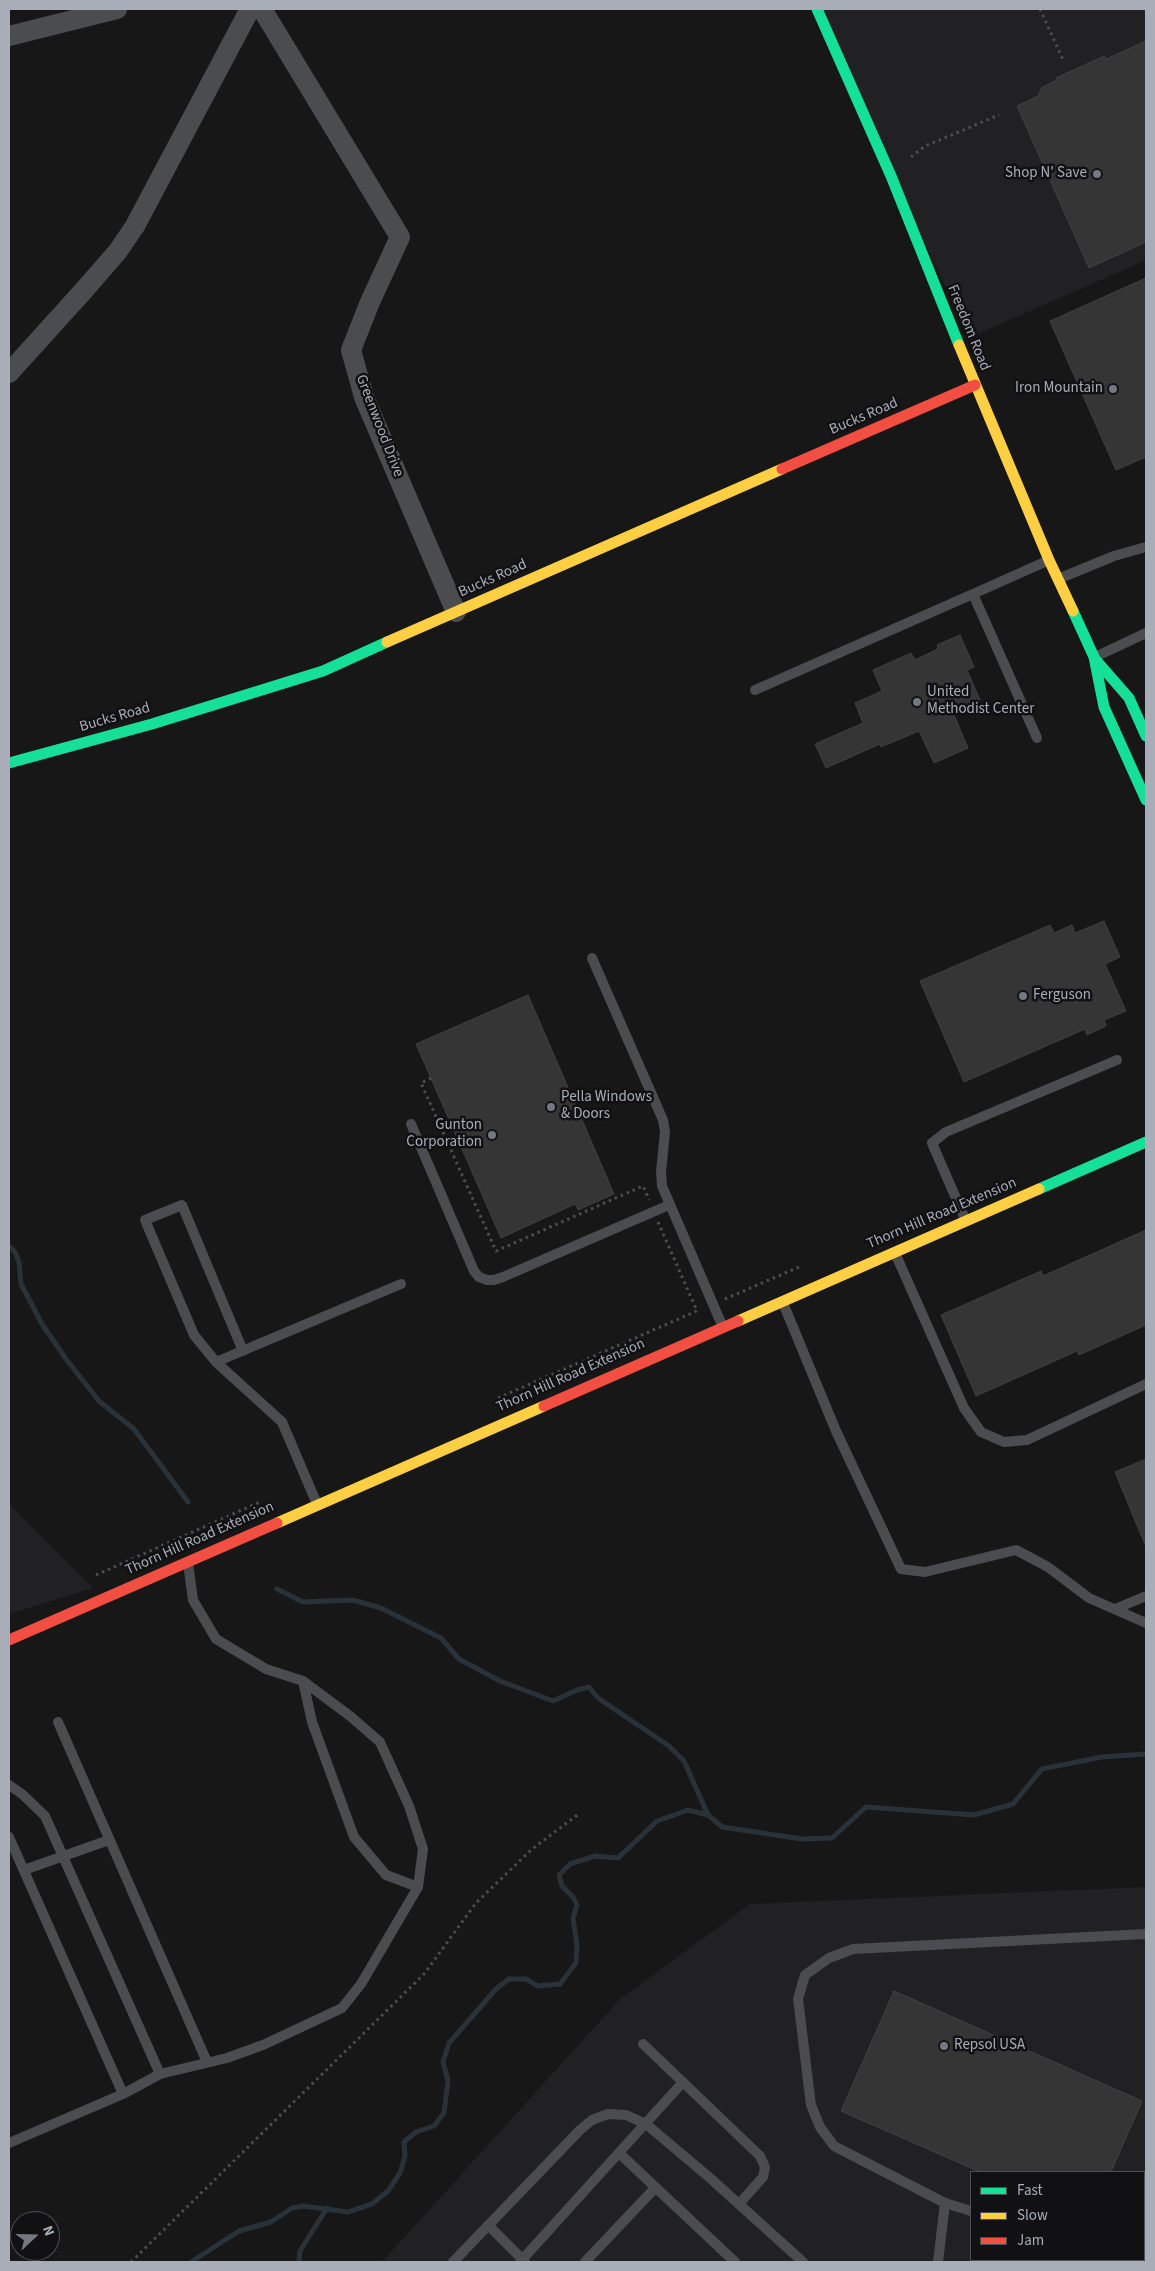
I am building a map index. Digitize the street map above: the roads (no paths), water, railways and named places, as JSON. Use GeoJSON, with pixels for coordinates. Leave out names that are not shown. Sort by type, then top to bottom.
{"type":"FeatureCollection","features":[{"type":"Feature","properties":{"kind":"street"},"geometry":{"type":"LineString","coordinates":[[9,36],[117,9]]}},
{"type":"Feature","properties":{"kind":"street"},"geometry":{"type":"LineString","coordinates":[[9,373],[118,251],[135,226],[250,9]]}},
{"type":"Feature","properties":{"kind":"street","name":"Greenwood Drive"},"geometry":{"type":"LineString","coordinates":[[262,9],[400,237],[370,302],[351,350],[364,397],[456,612]]}},
{"type":"Feature","properties":{"kind":"street","name":"Freedom Road"},"geometry":{"type":"LineString","coordinates":[[817,9],[891,176],[975,385],[1057,579],[1094,657],[1104,707],[1146,800]]}},
{"type":"Feature","properties":{"kind":"street","name":"Bucks Road"},"geometry":{"type":"LineString","coordinates":[[9,763],[152,724],[323,671],[975,385]]}},
{"type":"Feature","properties":{"kind":"street","name":"Freedom Road"},"geometry":{"type":"LineString","coordinates":[[1094,657],[1129,698],[1146,736]]}},
{"type":"Feature","properties":{"kind":"street","name":"Thorn Hill Road Extension"},"geometry":{"type":"LineString","coordinates":[[9,1640],[722,1326],[1146,1142]]}},
{"type":"Feature","properties":{"kind":"lane"},"geometry":{"type":"LineString","coordinates":[[1057,579],[1114,556],[1146,547]]}},
{"type":"Feature","properties":{"kind":"lane"},"geometry":{"type":"LineString","coordinates":[[755,690],[1049,560]]}},
{"type":"Feature","properties":{"kind":"lane"},"geometry":{"type":"LineString","coordinates":[[973,594],[1037,738]]}},
{"type":"Feature","properties":{"kind":"lane"},"geometry":{"type":"LineString","coordinates":[[1094,657],[1146,633]]}},
{"type":"Feature","properties":{"kind":"lane"},"geometry":{"type":"LineString","coordinates":[[592,958],[663,1120],[665,1132],[662,1179],[669,1204],[722,1326]]}},
{"type":"Feature","properties":{"kind":"lane"},"geometry":{"type":"LineString","coordinates":[[965,1220],[932,1143],[946,1132],[1118,1060]]}},
{"type":"Feature","properties":{"kind":"lane"},"geometry":{"type":"LineString","coordinates":[[411,1124],[474,1271],[479,1277],[486,1280],[503,1277],[669,1204]]}},
{"type":"Feature","properties":{"kind":"lane"},"geometry":{"type":"LineString","coordinates":[[243,1351],[182,1205],[145,1220],[194,1335],[216,1362],[282,1422],[317,1504]]}},
{"type":"Feature","properties":{"kind":"lane"},"geometry":{"type":"LineString","coordinates":[[894,1251],[964,1408],[981,1432],[1004,1442],[1028,1440],[1146,1384]]}},
{"type":"Feature","properties":{"kind":"lane"},"geometry":{"type":"LineString","coordinates":[[216,1362],[400,1284]]}},
{"type":"Feature","properties":{"kind":"lane"},"geometry":{"type":"LineString","coordinates":[[782,1300],[836,1430],[901,1569],[925,1572],[1016,1550],[1048,1567],[1089,1598],[1146,1623]]}},
{"type":"Feature","properties":{"kind":"lane"},"geometry":{"type":"LineString","coordinates":[[9,2143],[123,2094],[160,2074],[226,2058],[263,2045],[342,2008],[361,1984],[418,1887],[423,1849],[409,1806],[380,1742],[350,1716],[303,1681],[266,1669],[216,1639],[193,1600],[188,1561]]}},
{"type":"Feature","properties":{"kind":"lane"},"geometry":{"type":"LineString","coordinates":[[1115,1610],[1146,1596]]}},
{"type":"Feature","properties":{"kind":"lane"},"geometry":{"type":"LineString","coordinates":[[303,1681],[312,1722],[354,1837],[386,1875],[418,1887]]}},
{"type":"Feature","properties":{"kind":"lane"},"geometry":{"type":"LineString","coordinates":[[58,1722],[207,2062]]}},
{"type":"Feature","properties":{"kind":"lane"},"geometry":{"type":"LineString","coordinates":[[9,1785],[22,1794],[45,1816],[160,2074]]}},
{"type":"Feature","properties":{"kind":"lane"},"geometry":{"type":"LineString","coordinates":[[9,1837],[123,2094]]}},
{"type":"Feature","properties":{"kind":"lane"},"geometry":{"type":"LineString","coordinates":[[24,1870],[109,1840]]}},
{"type":"Feature","properties":{"kind":"lane"},"geometry":{"type":"LineString","coordinates":[[970,2211],[945,2203],[834,2146],[820,2127],[811,2105],[798,1999],[805,1975],[829,1958],[853,1949],[1146,1934]]}},
{"type":"Feature","properties":{"kind":"lane"},"geometry":{"type":"LineString","coordinates":[[643,2044],[760,2156],[765,2167],[763,2177],[738,2204]]}},
{"type":"Feature","properties":{"kind":"lane"},"geometry":{"type":"LineString","coordinates":[[488,2225],[522,2261],[683,2082]]}},
{"type":"Feature","properties":{"kind":"lane"},"geometry":{"type":"LineString","coordinates":[[453,2262],[580,2130],[592,2120],[608,2114],[626,2115],[646,2124],[803,2262]]}},
{"type":"Feature","properties":{"kind":"lane"},"geometry":{"type":"LineString","coordinates":[[619,2153],[735,2262]]}},
{"type":"Feature","properties":{"kind":"lane"},"geometry":{"type":"LineString","coordinates":[[585,2262],[655,2188]]}},
{"type":"Feature","properties":{"kind":"lane"},"geometry":{"type":"LineString","coordinates":[[938,2262],[945,2203]]}},
{"type":"Feature","properties":{"kind":"waterway"},"geometry":{"type":"LineString","coordinates":[[9,1246],[15,1252],[19,1262],[21,1284],[42,1324],[66,1359],[99,1401],[134,1429],[188,1502]]}},
{"type":"Feature","properties":{"kind":"waterway"},"geometry":{"type":"LineString","coordinates":[[277,1589],[303,1602],[353,1600],[381,1608],[441,1638],[459,1659],[500,1681],[553,1701],[577,1690],[589,1687],[598,1698],[669,1746],[684,1761],[708,1815]]}},
{"type":"Feature","properties":{"kind":"waterway"},"geometry":{"type":"LineString","coordinates":[[191,2262],[239,2231],[271,2222],[292,2208],[303,2206],[348,2212],[372,2204],[388,2191],[400,2173],[405,2156],[404,2142],[416,2132],[434,2126],[444,2113],[448,2081],[443,2062],[449,2043],[497,1988],[509,1979],[526,1979],[538,1986],[560,1984],[576,1963],[577,1945],[573,1918],[577,1905],[573,1897],[562,1886],[559,1875],[570,1864],[595,1856],[618,1858],[657,1821],[688,1810],[708,1815],[722,1827],[802,1839],[832,1838],[866,1807],[974,1815],[1013,1804],[1042,1769],[1102,1757],[1146,1754]]}},
{"type":"Feature","properties":{"kind":"waterway"},"geometry":{"type":"LineString","coordinates":[[299,2262],[300,2251],[327,2208]]}},
{"type":"Feature","properties":{"kind":"place","name":"Shop N' Save"},"geometry":{"type":"Point","coordinates":[1097,174]}},
{"type":"Feature","properties":{"kind":"place","name":"Iron Mountain"},"geometry":{"type":"Point","coordinates":[1113,389]}},
{"type":"Feature","properties":{"kind":"place","name":"United Methodist Center"},"geometry":{"type":"Point","coordinates":[917,702]}},
{"type":"Feature","properties":{"kind":"place","name":"Ferguson"},"geometry":{"type":"Point","coordinates":[1023,996]}},
{"type":"Feature","properties":{"kind":"place","name":"Pella Windows & Doors"},"geometry":{"type":"Point","coordinates":[551,1107]}},
{"type":"Feature","properties":{"kind":"place","name":"Gunton Corporation"},"geometry":{"type":"Point","coordinates":[492,1135]}},
{"type":"Feature","properties":{"kind":"place","name":"Repsol USA"},"geometry":{"type":"Point","coordinates":[944,2046]}}]}
